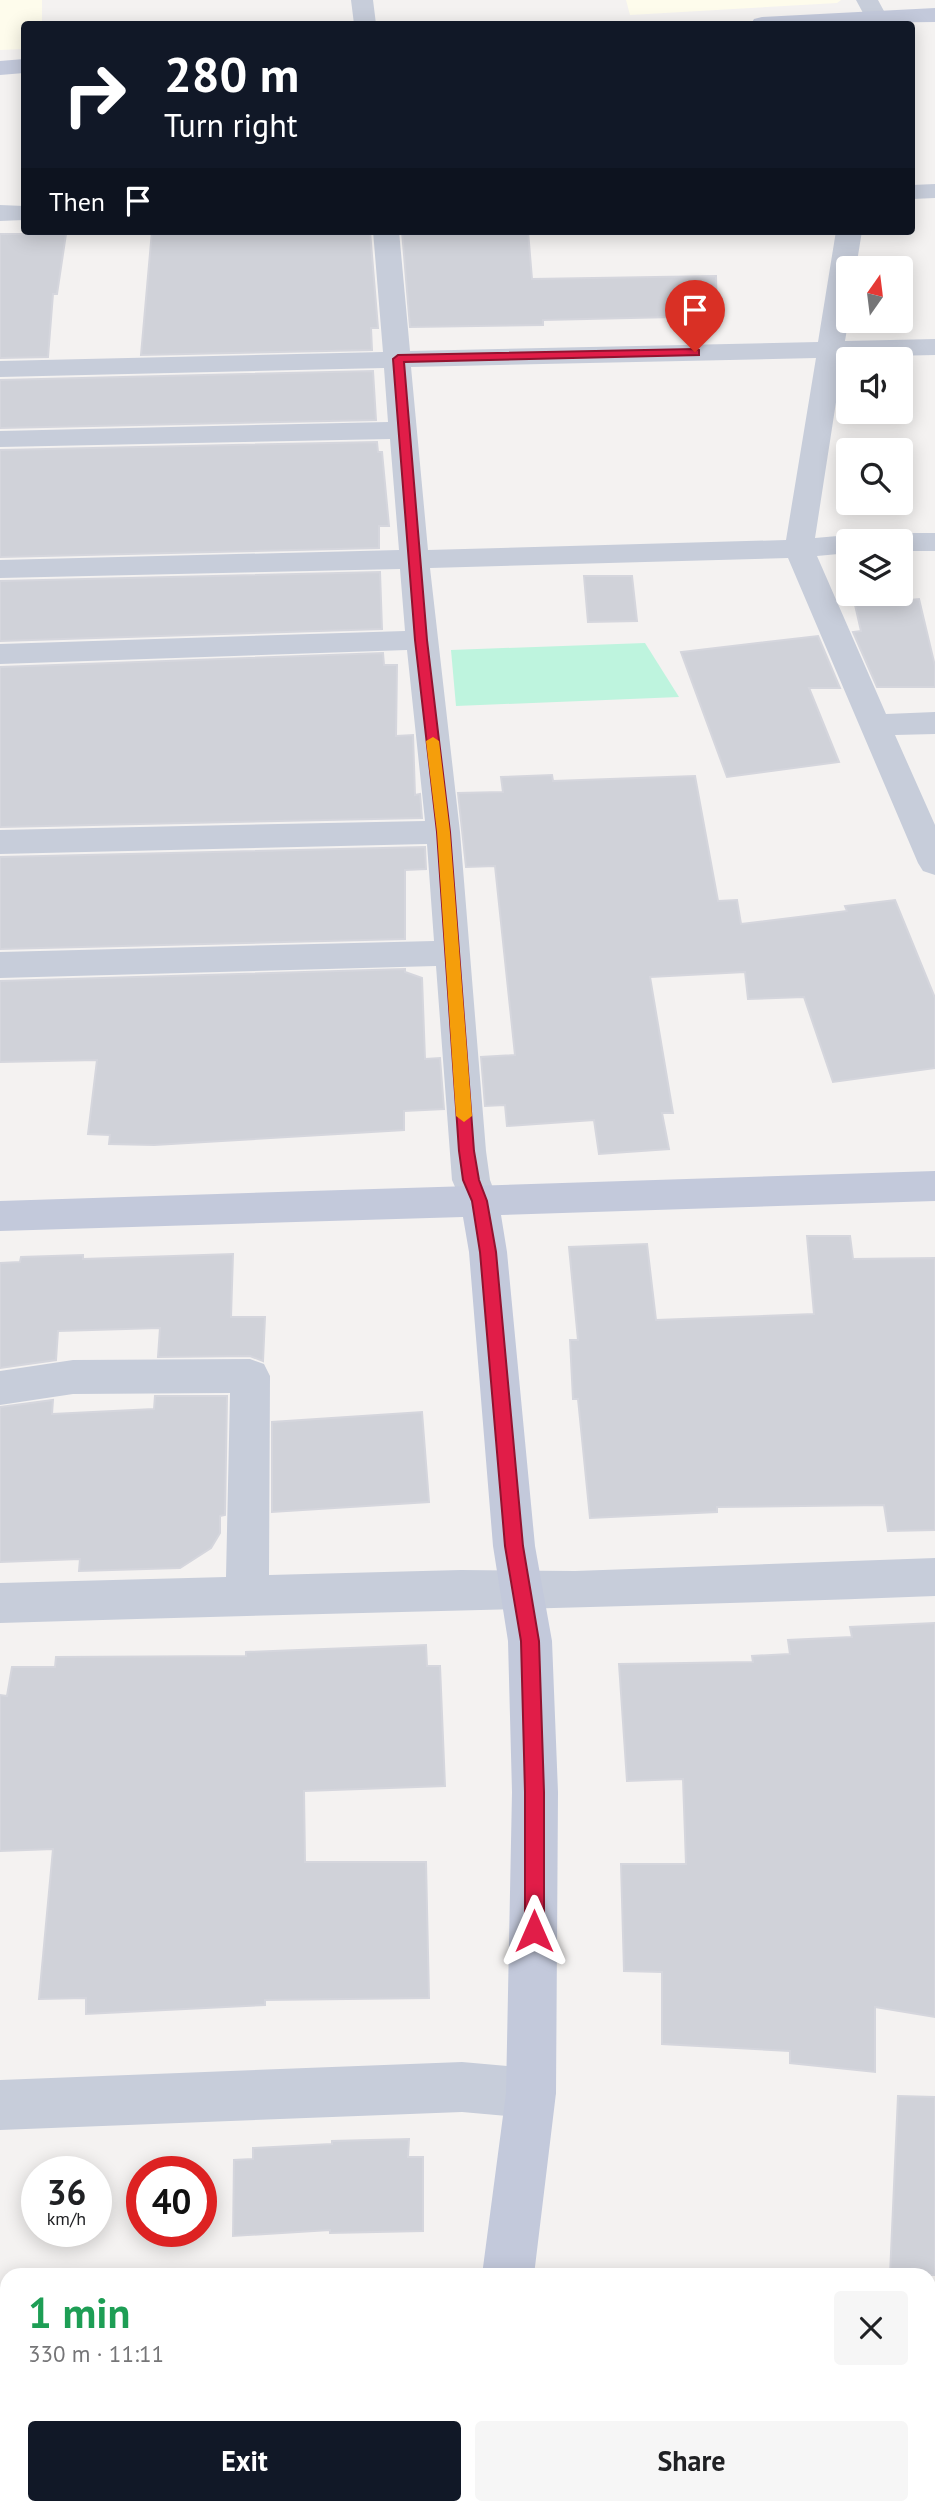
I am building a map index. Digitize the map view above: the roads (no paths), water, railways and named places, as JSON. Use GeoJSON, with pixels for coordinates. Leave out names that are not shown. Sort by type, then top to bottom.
{"type":"FeatureCollection","features":[{"type":"Feature","properties":{"kind":"street"},"geometry":{"type":"LineString","coordinates":[[362,0],[365,21]]}},
{"type":"Feature","properties":{"kind":"street"},"geometry":{"type":"LineString","coordinates":[[795,21],[875,14],[935,15]]}},
{"type":"Feature","properties":{"kind":"street"},"geometry":{"type":"LineString","coordinates":[[0,68],[21,66]]}},
{"type":"Feature","properties":{"kind":"street"},"geometry":{"type":"LineString","coordinates":[[915,191],[935,191]]}},
{"type":"Feature","properties":{"kind":"street"},"geometry":{"type":"LineString","coordinates":[[0,213],[21,213]]}},
{"type":"Feature","properties":{"kind":"street"},"geometry":{"type":"LineString","coordinates":[[386,235],[421,640],[443,832],[467,1151],[471,1180],[480,1201],[488,1252],[514,1546],[530,1641],[535,1792],[531,2093],[509,2268]]}},
{"type":"Feature","properties":{"kind":"street"},"geometry":{"type":"LineString","coordinates":[[848,235],[799,549],[935,863]]}},
{"type":"Feature","properties":{"kind":"street"},"geometry":{"type":"LineString","coordinates":[[0,369],[935,347]]}},
{"type":"Feature","properties":{"kind":"street"},"geometry":{"type":"LineString","coordinates":[[0,439],[404,430]]}},
{"type":"Feature","properties":{"kind":"street"},"geometry":{"type":"LineString","coordinates":[[913,542],[935,542]]}},
{"type":"Feature","properties":{"kind":"street"},"geometry":{"type":"LineString","coordinates":[[0,569],[799,549],[836,545]]}},
{"type":"Feature","properties":{"kind":"street"},"geometry":{"type":"LineString","coordinates":[[0,654],[421,640]]}},
{"type":"Feature","properties":{"kind":"street"},"geometry":{"type":"LineString","coordinates":[[874,725],[935,723]]}},
{"type":"Feature","properties":{"kind":"street"},"geometry":{"type":"LineString","coordinates":[[0,842],[443,832]]}},
{"type":"Feature","properties":{"kind":"street"},"geometry":{"type":"LineString","coordinates":[[0,965],[452,953]]}},
{"type":"Feature","properties":{"kind":"street"},"geometry":{"type":"LineString","coordinates":[[0,1216],[935,1186]]}},
{"type":"Feature","properties":{"kind":"street"},"geometry":{"type":"LineString","coordinates":[[0,1388],[73,1377],[250,1376],[247,1595]]}},
{"type":"Feature","properties":{"kind":"street"},"geometry":{"type":"LineString","coordinates":[[0,1603],[935,1577]]}},
{"type":"Feature","properties":{"kind":"street"},"geometry":{"type":"LineString","coordinates":[[0,2105],[462,2087],[531,2093]]}}]}
